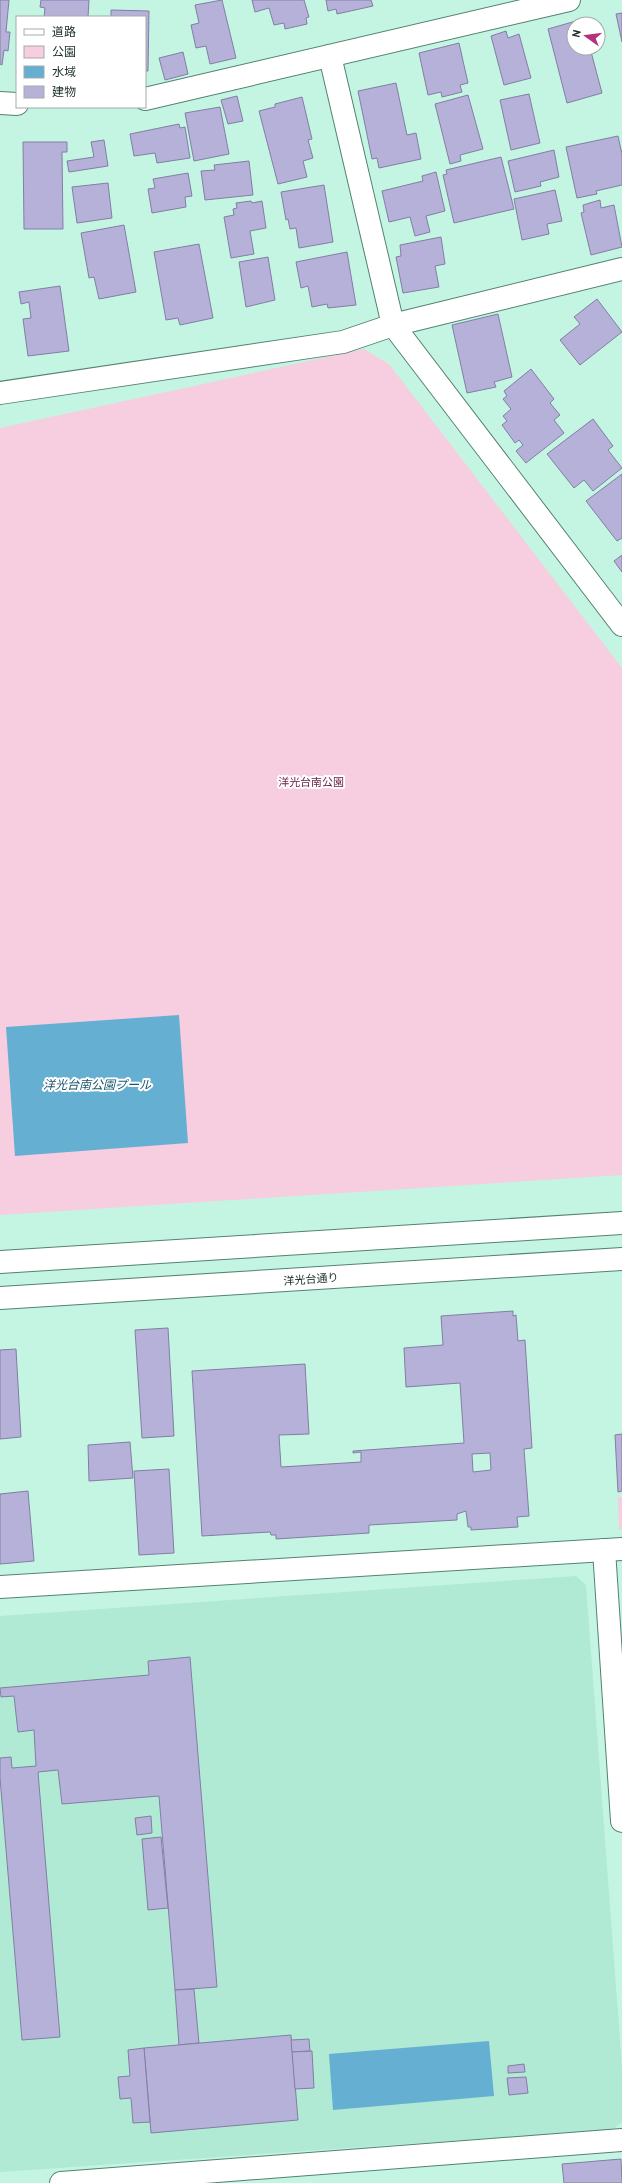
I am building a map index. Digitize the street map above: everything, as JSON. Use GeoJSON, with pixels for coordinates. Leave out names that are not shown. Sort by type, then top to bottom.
{"type":"FeatureCollection","features":[{"type":"Feature","properties":{"kind":"street"},"geometry":{"type":"LineString","coordinates":[[146,99],[569,0]]}},
{"type":"Feature","properties":{"kind":"street"},"geometry":{"type":"LineString","coordinates":[[330,56],[394,325],[622,625]]}},
{"type":"Feature","properties":{"kind":"street"},"geometry":{"type":"LineString","coordinates":[[0,104],[16,104]]}},
{"type":"Feature","properties":{"kind":"street"},"geometry":{"type":"LineString","coordinates":[[0,393],[343,342],[394,325],[622,269]]}},
{"type":"Feature","properties":{"kind":"street"},"geometry":{"type":"LineString","coordinates":[[0,1262],[622,1223]]}},
{"type":"Feature","properties":{"kind":"street","name":"洋光台通り"},"geometry":{"type":"LineString","coordinates":[[0,1298],[622,1259]]}},
{"type":"Feature","properties":{"kind":"street"},"geometry":{"type":"LineString","coordinates":[[0,1587],[613,1550],[622,1821]]}},
{"type":"Feature","properties":{"kind":"street"},"geometry":{"type":"LineString","coordinates":[[61,2183],[622,2140]]}},
{"type":"Feature","properties":{"kind":"shaded area"},"geometry":{"type":"Polygon","coordinates":[[[576,1576],[586,1585],[622,2067],[622,2122],[612,2130],[0,2172],[0,1616],[576,1576]]]}},
{"type":"Feature","properties":{"kind":"green space","name":"洋光台南公園"},"geometry":{"type":"Polygon","coordinates":[[[364,349],[389,364],[622,668],[622,1175],[0,1215],[0,428],[364,349]]]}},
{"type":"Feature","properties":{"kind":"green space"},"geometry":{"type":"Polygon","coordinates":[[[618,1497],[622,1497],[622,1529],[619,1529],[618,1497]]]}},
{"type":"Feature","properties":{"kind":"water","name":"洋光台南公園プール"},"geometry":{"type":"Polygon","coordinates":[[[179,1015],[188,1143],[15,1156],[6,1027],[179,1015]]]}},
{"type":"Feature","properties":{"kind":"water"},"geometry":{"type":"Polygon","coordinates":[[[489,2041],[494,2096],[333,2110],[329,2054],[489,2041]]]}},
{"type":"Feature","properties":{"kind":"building"},"geometry":{"type":"Polygon","coordinates":[[[0,0],[9,0],[6,32],[10,32],[8,51],[4,50],[2,65],[0,64],[0,0]]]}},
{"type":"Feature","properties":{"kind":"building"},"geometry":{"type":"Polygon","coordinates":[[[41,0],[89,0],[88,16],[44,16],[45,8],[40,7],[41,0]]]}},
{"type":"Feature","properties":{"kind":"building"},"geometry":{"type":"Polygon","coordinates":[[[222,0],[236,58],[210,64],[206,46],[196,48],[191,25],[199,23],[195,5],[222,0]]]}},
{"type":"Feature","properties":{"kind":"building"},"geometry":{"type":"Polygon","coordinates":[[[252,0],[304,0],[309,17],[306,18],[307,24],[285,29],[284,23],[274,25],[269,8],[255,12],[252,0]]]}},
{"type":"Feature","properties":{"kind":"building"},"geometry":{"type":"Polygon","coordinates":[[[326,0],[371,0],[373,6],[337,14],[336,9],[328,11],[326,0]]]}},
{"type":"Feature","properties":{"kind":"building"},"geometry":{"type":"Polygon","coordinates":[[[111,10],[149,11],[148,71],[146,71],[146,16],[111,16],[111,10]]]}},
{"type":"Feature","properties":{"kind":"building"},"geometry":{"type":"Polygon","coordinates":[[[622,13],[622,42],[616,14],[622,13]]]}},
{"type":"Feature","properties":{"kind":"building"},"geometry":{"type":"Polygon","coordinates":[[[566,24],[566,56],[592,56],[602,93],[567,103],[548,29],[566,24]]]}},
{"type":"Feature","properties":{"kind":"building"},"geometry":{"type":"Polygon","coordinates":[[[506,31],[508,38],[519,34],[531,78],[504,85],[491,36],[506,31]]]}},
{"type":"Feature","properties":{"kind":"building"},"geometry":{"type":"Polygon","coordinates":[[[459,43],[468,83],[460,85],[462,92],[442,97],[441,92],[428,95],[419,53],[459,43]]]}},
{"type":"Feature","properties":{"kind":"building"},"geometry":{"type":"Polygon","coordinates":[[[183,52],[188,74],[165,80],[159,58],[183,52]]]}},
{"type":"Feature","properties":{"kind":"building"},"geometry":{"type":"Polygon","coordinates":[[[396,83],[407,135],[416,133],[421,159],[379,168],[377,158],[372,159],[358,91],[396,83]]]}},
{"type":"Feature","properties":{"kind":"building"},"geometry":{"type":"Polygon","coordinates":[[[529,94],[540,143],[511,150],[500,100],[529,94]]]}},
{"type":"Feature","properties":{"kind":"building"},"geometry":{"type":"Polygon","coordinates":[[[468,95],[483,149],[460,155],[461,161],[450,164],[435,104],[468,95]]]}},
{"type":"Feature","properties":{"kind":"building"},"geometry":{"type":"Polygon","coordinates":[[[237,96],[243,121],[228,124],[221,100],[237,96]]]}},
{"type":"Feature","properties":{"kind":"building"},"geometry":{"type":"Polygon","coordinates":[[[302,97],[312,139],[308,140],[313,158],[303,161],[307,177],[278,184],[259,111],[275,107],[275,104],[302,97]]]}},
{"type":"Feature","properties":{"kind":"building"},"geometry":{"type":"Polygon","coordinates":[[[220,107],[229,154],[194,161],[185,113],[220,107]]]}},
{"type":"Feature","properties":{"kind":"building"},"geometry":{"type":"Polygon","coordinates":[[[179,124],[180,128],[185,127],[190,158],[157,163],[155,153],[134,156],[130,134],[179,124]]]}},
{"type":"Feature","properties":{"kind":"building"},"geometry":{"type":"Polygon","coordinates":[[[618,136],[622,154],[622,185],[596,191],[597,194],[577,198],[566,147],[618,136]]]}},
{"type":"Feature","properties":{"kind":"building"},"geometry":{"type":"Polygon","coordinates":[[[104,140],[108,166],[69,172],[67,161],[94,157],[91,142],[104,140]]]}},
{"type":"Feature","properties":{"kind":"building"},"geometry":{"type":"Polygon","coordinates":[[[23,142],[67,142],[67,152],[62,152],[63,229],[24,229],[23,142]]]}},
{"type":"Feature","properties":{"kind":"building"},"geometry":{"type":"Polygon","coordinates":[[[554,150],[559,177],[540,182],[541,186],[515,192],[508,161],[554,150]]]}},
{"type":"Feature","properties":{"kind":"building"},"geometry":{"type":"Polygon","coordinates":[[[501,157],[514,209],[454,223],[443,175],[447,174],[446,170],[501,157]]]}},
{"type":"Feature","properties":{"kind":"building"},"geometry":{"type":"Polygon","coordinates":[[[249,161],[253,195],[205,200],[201,171],[215,170],[214,165],[249,161]]]}},
{"type":"Feature","properties":{"kind":"building"},"geometry":{"type":"Polygon","coordinates":[[[436,172],[445,211],[426,216],[430,232],[415,236],[410,217],[389,222],[382,191],[423,181],[422,176],[436,172]]]}},
{"type":"Feature","properties":{"kind":"building"},"geometry":{"type":"Polygon","coordinates":[[[188,173],[192,196],[185,197],[186,207],[152,213],[148,189],[155,188],[153,179],[188,173]]]}},
{"type":"Feature","properties":{"kind":"building"},"geometry":{"type":"Polygon","coordinates":[[[108,183],[112,218],[77,223],[72,187],[108,183]]]}},
{"type":"Feature","properties":{"kind":"building"},"geometry":{"type":"Polygon","coordinates":[[[324,185],[333,242],[299,248],[296,228],[290,229],[288,219],[286,220],[281,192],[324,185]]]}},
{"type":"Feature","properties":{"kind":"building"},"geometry":{"type":"Polygon","coordinates":[[[555,190],[562,221],[547,224],[549,234],[522,240],[514,199],[555,190]]]}},
{"type":"Feature","properties":{"kind":"building"},"geometry":{"type":"Polygon","coordinates":[[[600,200],[601,208],[614,205],[622,247],[591,255],[581,213],[584,212],[583,205],[600,200]]]}},
{"type":"Feature","properties":{"kind":"building"},"geometry":{"type":"Polygon","coordinates":[[[251,201],[252,203],[262,201],[266,228],[250,231],[254,254],[231,258],[224,217],[234,215],[233,209],[237,208],[236,203],[251,201]]]}},
{"type":"Feature","properties":{"kind":"building"},"geometry":{"type":"Polygon","coordinates":[[[124,225],[136,292],[99,299],[94,277],[89,278],[81,233],[124,225]]]}},
{"type":"Feature","properties":{"kind":"building"},"geometry":{"type":"Polygon","coordinates":[[[441,237],[445,264],[435,266],[439,287],[403,293],[396,257],[401,256],[400,245],[441,237]]]}},
{"type":"Feature","properties":{"kind":"building"},"geometry":{"type":"Polygon","coordinates":[[[199,244],[213,318],[180,325],[178,318],[166,320],[154,252],[199,244]]]}},
{"type":"Feature","properties":{"kind":"building"},"geometry":{"type":"Polygon","coordinates":[[[347,252],[356,305],[328,308],[327,304],[312,307],[308,286],[301,288],[296,262],[347,252]]]}},
{"type":"Feature","properties":{"kind":"building"},"geometry":{"type":"Polygon","coordinates":[[[268,257],[275,300],[246,307],[239,262],[268,257]]]}},
{"type":"Feature","properties":{"kind":"building"},"geometry":{"type":"Polygon","coordinates":[[[60,286],[69,351],[28,356],[23,319],[31,318],[29,302],[21,304],[19,292],[60,286]]]}},
{"type":"Feature","properties":{"kind":"building"},"geometry":{"type":"Polygon","coordinates":[[[597,299],[622,332],[580,365],[560,340],[580,324],[574,317],[597,299]]]}},
{"type":"Feature","properties":{"kind":"building"},"geometry":{"type":"Polygon","coordinates":[[[498,314],[512,377],[494,382],[496,387],[467,393],[452,325],[498,314]]]}},
{"type":"Feature","properties":{"kind":"building"},"geometry":{"type":"Polygon","coordinates":[[[531,369],[554,399],[550,403],[560,415],[554,420],[564,433],[526,463],[516,451],[523,445],[519,440],[515,443],[502,425],[507,421],[503,416],[511,409],[503,399],[507,396],[504,391],[531,369]]]}},
{"type":"Feature","properties":{"kind":"building"},"geometry":{"type":"Polygon","coordinates":[[[593,419],[613,446],[608,450],[622,468],[593,491],[584,480],[574,488],[547,454],[593,419]]]}},
{"type":"Feature","properties":{"kind":"building"},"geometry":{"type":"Polygon","coordinates":[[[622,474],[622,538],[617,541],[586,501],[622,474]]]}},
{"type":"Feature","properties":{"kind":"building"},"geometry":{"type":"Polygon","coordinates":[[[622,555],[622,572],[614,561],[622,555]]]}},
{"type":"Feature","properties":{"kind":"building"},"geometry":{"type":"Polygon","coordinates":[[[513,1311],[513,1316],[516,1315],[518,1341],[525,1340],[532,1448],[524,1449],[529,1516],[517,1517],[518,1527],[471,1530],[471,1527],[468,1527],[466,1511],[457,1514],[457,1520],[369,1525],[369,1533],[276,1539],[276,1535],[271,1535],[270,1532],[202,1536],[192,1371],[305,1364],[309,1434],[279,1435],[281,1467],[361,1462],[361,1452],[353,1453],[353,1451],[464,1443],[460,1383],[406,1387],[404,1348],[443,1345],[441,1316],[513,1311]],[[490,1453],[472,1454],[473,1472],[491,1470],[490,1453]]]}},
{"type":"Feature","properties":{"kind":"building"},"geometry":{"type":"Polygon","coordinates":[[[168,1328],[174,1436],[142,1438],[135,1330],[168,1328]]]}},
{"type":"Feature","properties":{"kind":"building"},"geometry":{"type":"Polygon","coordinates":[[[16,1349],[21,1437],[0,1439],[0,1350],[16,1349]]]}},
{"type":"Feature","properties":{"kind":"building"},"geometry":{"type":"Polygon","coordinates":[[[622,1434],[622,1491],[618,1492],[615,1435],[622,1434]]]}},
{"type":"Feature","properties":{"kind":"building"},"geometry":{"type":"Polygon","coordinates":[[[130,1442],[133,1478],[89,1481],[88,1445],[130,1442]]]}},
{"type":"Feature","properties":{"kind":"building"},"geometry":{"type":"Polygon","coordinates":[[[169,1469],[174,1553],[139,1555],[134,1471],[169,1469]]]}},
{"type":"Feature","properties":{"kind":"building"},"geometry":{"type":"Polygon","coordinates":[[[28,1491],[34,1561],[0,1564],[0,1494],[28,1491]]]}},
{"type":"Feature","properties":{"kind":"building"},"geometry":{"type":"Polygon","coordinates":[[[190,1657],[217,1987],[175,1990],[159,1796],[62,1804],[58,1770],[38,1772],[60,2037],[22,2040],[0,1778],[0,1758],[11,1757],[12,1768],[36,1766],[34,1730],[18,1732],[14,1696],[1,1697],[0,1688],[149,1675],[148,1661],[190,1657]]]}},
{"type":"Feature","properties":{"kind":"building"},"geometry":{"type":"Polygon","coordinates":[[[151,1816],[152,1833],[137,1835],[135,1818],[151,1816]]]}},
{"type":"Feature","properties":{"kind":"building"},"geometry":{"type":"Polygon","coordinates":[[[161,1837],[168,1908],[148,1910],[142,1839],[161,1837]]]}},
{"type":"Feature","properties":{"kind":"building"},"geometry":{"type":"Polygon","coordinates":[[[194,1989],[199,2043],[179,2045],[175,1990],[194,1989]]]}},
{"type":"Feature","properties":{"kind":"building"},"geometry":{"type":"Polygon","coordinates":[[[291,2035],[298,2120],[151,2133],[144,2048],[291,2035]]]}},
{"type":"Feature","properties":{"kind":"building"},"geometry":{"type":"Polygon","coordinates":[[[309,2039],[310,2051],[292,2052],[291,2040],[309,2039]]]}},
{"type":"Feature","properties":{"kind":"building"},"geometry":{"type":"Polygon","coordinates":[[[144,2048],[150,2122],[133,2123],[131,2098],[120,2099],[118,2077],[130,2076],[128,2050],[144,2048]]]}},
{"type":"Feature","properties":{"kind":"building"},"geometry":{"type":"Polygon","coordinates":[[[312,2051],[314,2088],[295,2089],[292,2052],[312,2051]]]}},
{"type":"Feature","properties":{"kind":"building"},"geometry":{"type":"Polygon","coordinates":[[[524,2064],[525,2072],[508,2073],[508,2066],[524,2064]]]}},
{"type":"Feature","properties":{"kind":"building"},"geometry":{"type":"Polygon","coordinates":[[[526,2077],[528,2093],[509,2095],[507,2078],[526,2077]]]}},
{"type":"Feature","properties":{"kind":"building"},"geometry":{"type":"Polygon","coordinates":[[[621,2159],[622,2183],[564,2183],[562,2164],[621,2159]]]}}]}
